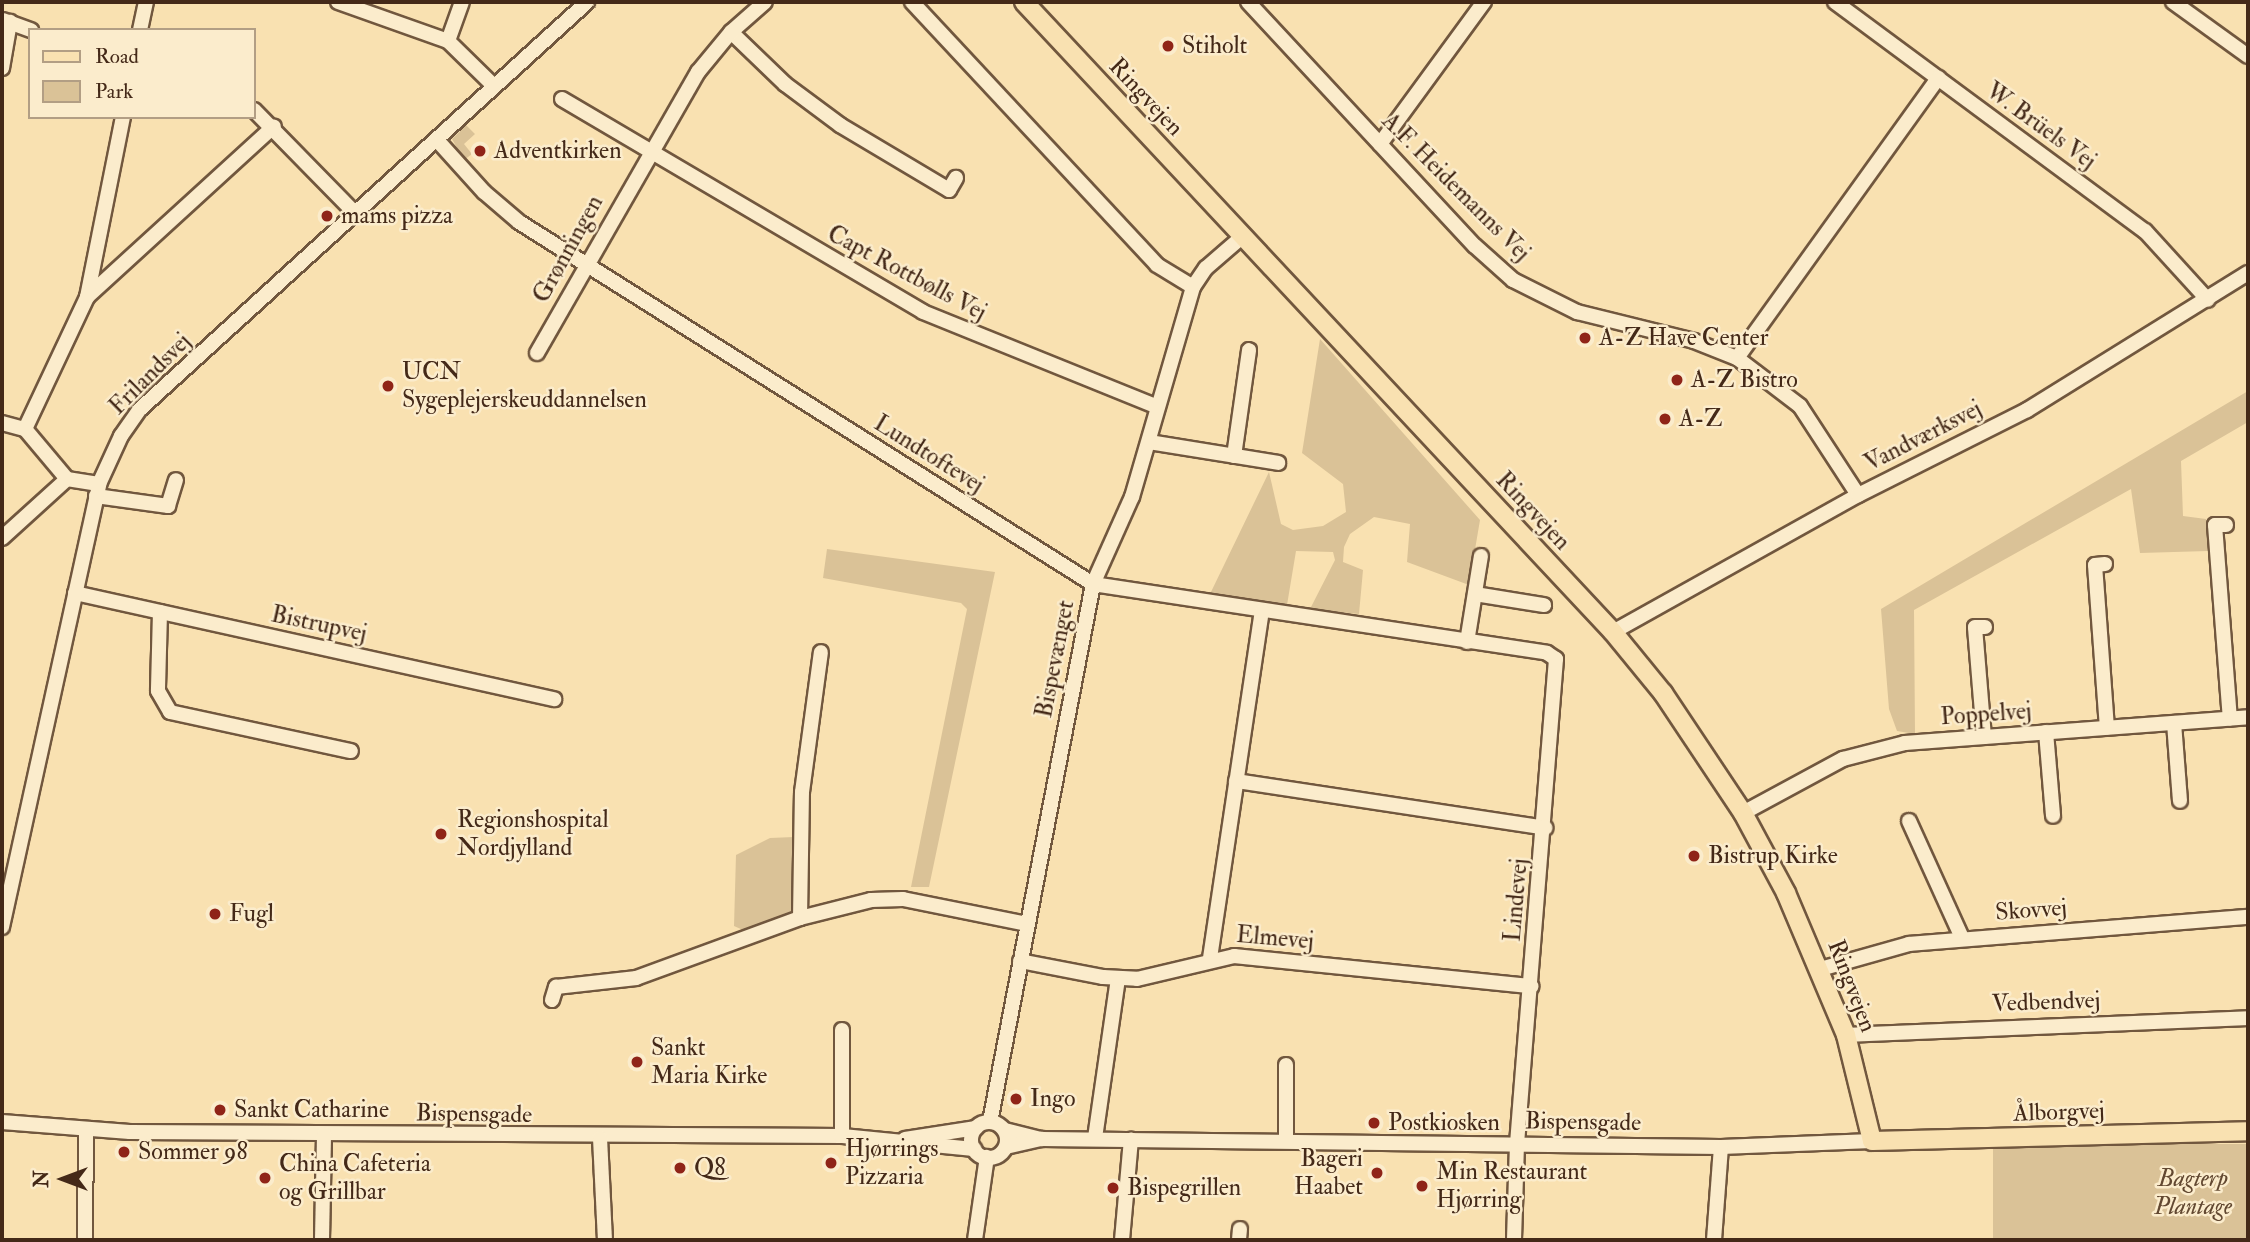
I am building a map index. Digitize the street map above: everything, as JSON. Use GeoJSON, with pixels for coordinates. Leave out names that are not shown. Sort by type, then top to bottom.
{"type":"FeatureCollection","features":[{"type":"Feature","properties":{"kind":"main road","name":"Ringvejen"},"geometry":{"type":"LineString","coordinates":[[1024,2],[1613,632],[1693,735],[1742,813],[1821,969],[1846,1035],[1872,1141]]}},
{"type":"Feature","properties":{"kind":"main road","name":"Ålborgvej"},"geometry":{"type":"LineString","coordinates":[[1872,1141],[2248,1131]]}},
{"type":"Feature","properties":{"kind":"street"},"geometry":{"type":"LineString","coordinates":[[141,28],[146,2]]}},
{"type":"Feature","properties":{"kind":"street"},"geometry":{"type":"LineString","coordinates":[[338,2],[448,41],[494,86]]}},
{"type":"Feature","properties":{"kind":"street"},"geometry":{"type":"LineString","coordinates":[[448,41],[463,2]]}},
{"type":"Feature","properties":{"kind":"street","name":"Frilandsvej"},"geometry":{"type":"LineString","coordinates":[[2,927],[98,490],[109,455],[139,410],[587,2]]}},
{"type":"Feature","properties":{"kind":"street","name":"Grønningen"},"geometry":{"type":"LineString","coordinates":[[537,353],[650,149],[698,72],[731,32],[765,2]]}},
{"type":"Feature","properties":{"kind":"street"},"geometry":{"type":"LineString","coordinates":[[912,2],[1157,265],[1193,287]]}},
{"type":"Feature","properties":{"kind":"street","name":"A.F. Heidemanns Vej"},"geometry":{"type":"LineString","coordinates":[[1248,2],[1475,246],[1538,295],[1577,312],[1694,341],[1737,358],[1800,406],[1858,495]]}},
{"type":"Feature","properties":{"kind":"street"},"geometry":{"type":"LineString","coordinates":[[1380,144],[1484,2]]}},
{"type":"Feature","properties":{"kind":"street","name":"W. Brüels Vej"},"geometry":{"type":"LineString","coordinates":[[1835,2],[2145,231],[2208,300]]}},
{"type":"Feature","properties":{"kind":"street"},"geometry":{"type":"LineString","coordinates":[[2173,2],[2248,56]]}},
{"type":"Feature","properties":{"kind":"street"},"geometry":{"type":"LineString","coordinates":[[2,68],[6,21],[28,29]]}},
{"type":"Feature","properties":{"kind":"street"},"geometry":{"type":"LineString","coordinates":[[731,32],[785,84],[840,125],[949,190],[956,178]]}},
{"type":"Feature","properties":{"kind":"street"},"geometry":{"type":"LineString","coordinates":[[1737,358],[1938,78]]}},
{"type":"Feature","properties":{"kind":"street","name":"Capt Rottbølls Vej"},"geometry":{"type":"LineString","coordinates":[[562,99],[923,312],[1158,407]]}},
{"type":"Feature","properties":{"kind":"street"},"geometry":{"type":"LineString","coordinates":[[256,112],[274,126],[355,213]]}},
{"type":"Feature","properties":{"kind":"street"},"geometry":{"type":"LineString","coordinates":[[25,429],[87,297],[123,119]]}},
{"type":"Feature","properties":{"kind":"street"},"geometry":{"type":"LineString","coordinates":[[87,297],[274,126]]}},
{"type":"Feature","properties":{"kind":"street","name":"Lundtoftevej"},"geometry":{"type":"LineString","coordinates":[[437,140],[484,192],[519,222],[1093,584],[1262,612],[1546,653],[1556,659]]}},
{"type":"Feature","properties":{"kind":"street","name":"Bispevænget"},"geometry":{"type":"LineString","coordinates":[[990,1122],[1093,584],[1132,497],[1193,287],[1206,268],[1243,236]]}},
{"type":"Feature","properties":{"kind":"street"},"geometry":{"type":"LineString","coordinates":[[96,259],[118,271]]}},
{"type":"Feature","properties":{"kind":"street","name":"Vandværksvej"},"geometry":{"type":"LineString","coordinates":[[1613,632],[1858,495],[2026,410],[2248,273]]}},
{"type":"Feature","properties":{"kind":"street"},"geometry":{"type":"LineString","coordinates":[[1234,456],[1249,350]]}},
{"type":"Feature","properties":{"kind":"street"},"geometry":{"type":"LineString","coordinates":[[2,423],[25,429],[67,479],[98,490],[168,506],[176,480]]}},
{"type":"Feature","properties":{"kind":"street"},"geometry":{"type":"LineString","coordinates":[[1149,442],[1278,463]]}},
{"type":"Feature","properties":{"kind":"street"},"geometry":{"type":"LineString","coordinates":[[2,538],[67,479]]}},
{"type":"Feature","properties":{"kind":"street"},"geometry":{"type":"LineString","coordinates":[[2226,525],[2215,525],[2230,718]]}},
{"type":"Feature","properties":{"kind":"street"},"geometry":{"type":"LineString","coordinates":[[1467,642],[1481,556]]}},
{"type":"Feature","properties":{"kind":"street"},"geometry":{"type":"LineString","coordinates":[[2105,564],[2095,565],[2107,728]]}},
{"type":"Feature","properties":{"kind":"street","name":"Bistrupvej"},"geometry":{"type":"LineString","coordinates":[[75,593],[554,699]]}},
{"type":"Feature","properties":{"kind":"street"},"geometry":{"type":"LineString","coordinates":[[1475,594],[1544,605]]}},
{"type":"Feature","properties":{"kind":"street"},"geometry":{"type":"LineString","coordinates":[[160,612],[158,691],[170,712],[351,751]]}},
{"type":"Feature","properties":{"kind":"street"},"geometry":{"type":"LineString","coordinates":[[1210,958],[1262,612]]}},
{"type":"Feature","properties":{"kind":"street"},"geometry":{"type":"LineString","coordinates":[[1984,737],[1975,627],[1985,626]]}},
{"type":"Feature","properties":{"kind":"street"},"geometry":{"type":"LineString","coordinates":[[800,918],[802,792],[821,652]]}},
{"type":"Feature","properties":{"kind":"street","name":"Lindevej"},"geometry":{"type":"LineString","coordinates":[[1514,1240],[1517,1144],[1545,828],[1556,659]]}},
{"type":"Feature","properties":{"kind":"street","name":"Poppelvej"},"geometry":{"type":"LineString","coordinates":[[1742,813],[1843,759],[1905,743],[2248,717]]}},
{"type":"Feature","properties":{"kind":"street"},"geometry":{"type":"LineString","coordinates":[[2174,723],[2180,801]]}},
{"type":"Feature","properties":{"kind":"street"},"geometry":{"type":"LineString","coordinates":[[2046,732],[2053,817]]}},
{"type":"Feature","properties":{"kind":"street"},"geometry":{"type":"LineString","coordinates":[[1236,781],[1545,828]]}},
{"type":"Feature","properties":{"kind":"street"},"geometry":{"type":"LineString","coordinates":[[1909,821],[1962,938]]}},
{"type":"Feature","properties":{"kind":"street"},"geometry":{"type":"LineString","coordinates":[[552,1000],[556,987],[636,978],[800,918],[871,900],[903,899],[1027,924]]}},
{"type":"Feature","properties":{"kind":"street","name":"Skovvej"},"geometry":{"type":"LineString","coordinates":[[1821,969],[1866,954],[1962,938],[2248,917]]}},
{"type":"Feature","properties":{"kind":"street","name":"Elmevej"},"geometry":{"type":"LineString","coordinates":[[1020,961],[1118,979],[1156,976],[1210,958],[1234,956],[1531,986]]}},
{"type":"Feature","properties":{"kind":"street"},"geometry":{"type":"LineString","coordinates":[[1095,1139],[1118,979]]}},
{"type":"Feature","properties":{"kind":"street","name":"Vedbendvej"},"geometry":{"type":"LineString","coordinates":[[1846,1035],[2248,1018]]}},
{"type":"Feature","properties":{"kind":"street"},"geometry":{"type":"LineString","coordinates":[[842,1030],[842,1136]]}},
{"type":"Feature","properties":{"kind":"street"},"geometry":{"type":"LineString","coordinates":[[1286,1065],[1286,1139]]}},
{"type":"Feature","properties":{"kind":"street","name":"Bispensgade"},"geometry":{"type":"LineString","coordinates":[[2,1122],[86,1130],[600,1138],[842,1136],[905,1139],[974,1149]]}},
{"type":"Feature","properties":{"kind":"street"},"geometry":{"type":"LineString","coordinates":[[990,1122],[1005,1130],[1006,1147],[998,1156],[987,1157],[974,1149],[976,1128],[990,1122]]}},
{"type":"Feature","properties":{"kind":"street","name":"Bispensgade"},"geometry":{"type":"LineString","coordinates":[[905,1139],[976,1128]]}},
{"type":"Feature","properties":{"kind":"street"},"geometry":{"type":"LineString","coordinates":[[85,1240],[86,1130]]}},
{"type":"Feature","properties":{"kind":"street","name":"Bispensgade"},"geometry":{"type":"LineString","coordinates":[[1005,1130],[1042,1139]]}},
{"type":"Feature","properties":{"kind":"street"},"geometry":{"type":"LineString","coordinates":[[322,1240],[324,1133]]}},
{"type":"Feature","properties":{"kind":"street"},"geometry":{"type":"LineString","coordinates":[[600,1138],[605,1240]]}},
{"type":"Feature","properties":{"kind":"street","name":"Bispensgade"},"geometry":{"type":"LineString","coordinates":[[1006,1147],[1042,1139],[1286,1139],[1721,1147],[1872,1141]]}},
{"type":"Feature","properties":{"kind":"street"},"geometry":{"type":"LineString","coordinates":[[1122,1240],[1131,1139]]}},
{"type":"Feature","properties":{"kind":"street"},"geometry":{"type":"LineString","coordinates":[[1714,1240],[1721,1147]]}},
{"type":"Feature","properties":{"kind":"street"},"geometry":{"type":"LineString","coordinates":[[975,1240],[987,1157]]}},
{"type":"Feature","properties":{"kind":"green space"},"geometry":{"type":"Polygon","coordinates":[[[466,125],[475,134],[464,144],[472,154],[464,160],[452,139],[466,125]]]}},
{"type":"Feature","properties":{"kind":"green space"},"geometry":{"type":"Polygon","coordinates":[[[1320,339],[1480,520],[1469,585],[1407,562],[1410,524],[1374,517],[1350,534],[1344,547],[1343,562],[1363,570],[1359,614],[1310,609],[1335,560],[1333,552],[1296,551],[1287,605],[1210,594],[1269,472],[1281,524],[1293,530],[1323,526],[1346,512],[1343,484],[1302,453],[1320,339]]]}},
{"type":"Feature","properties":{"kind":"green space"},"geometry":{"type":"Polygon","coordinates":[[[2248,391],[2248,422],[2181,461],[2183,516],[2206,519],[2208,551],[2140,553],[2131,489],[1914,610],[1915,734],[1897,731],[1889,709],[1881,609],[2248,391]]]}},
{"type":"Feature","properties":{"kind":"green space"},"geometry":{"type":"Polygon","coordinates":[[[827,549],[995,572],[929,887],[911,887],[967,609],[961,603],[823,578],[827,549]]]}},
{"type":"Feature","properties":{"kind":"green space"},"geometry":{"type":"Polygon","coordinates":[[[794,837],[792,911],[743,930],[734,926],[736,855],[770,838],[794,837]]]}},
{"type":"Feature","properties":{"kind":"green space","name":"Bagterp Plantage"},"geometry":{"type":"Polygon","coordinates":[[[1993,1144],[2248,1144],[2248,1240],[1993,1240],[1993,1144]]]}},
{"type":"Feature","properties":{"kind":"place","name":"Stiholt"},"geometry":{"type":"Point","coordinates":[1168,46]}},
{"type":"Feature","properties":{"kind":"place","name":"Adventkirken"},"geometry":{"type":"Point","coordinates":[480,151]}},
{"type":"Feature","properties":{"kind":"place","name":"mams pizza"},"geometry":{"type":"Point","coordinates":[327,216]}},
{"type":"Feature","properties":{"kind":"place","name":"A-Z Have Center"},"geometry":{"type":"Point","coordinates":[1585,338]}},
{"type":"Feature","properties":{"kind":"place","name":"A-Z Bistro"},"geometry":{"type":"Point","coordinates":[1677,380]}},
{"type":"Feature","properties":{"kind":"place","name":"UCN Sygeplejerskeuddannelsen"},"geometry":{"type":"Point","coordinates":[388,386]}},
{"type":"Feature","properties":{"kind":"place","name":"A-Z"},"geometry":{"type":"Point","coordinates":[1665,419]}},
{"type":"Feature","properties":{"kind":"place","name":"Regionshospital Nordjylland"},"geometry":{"type":"Point","coordinates":[441,834]}},
{"type":"Feature","properties":{"kind":"place","name":"Bistrup Kirke"},"geometry":{"type":"Point","coordinates":[1694,856]}},
{"type":"Feature","properties":{"kind":"place","name":"Fugl"},"geometry":{"type":"Point","coordinates":[215,914]}},
{"type":"Feature","properties":{"kind":"place","name":"Sankt Maria Kirke"},"geometry":{"type":"Point","coordinates":[637,1062]}},
{"type":"Feature","properties":{"kind":"place","name":"Ingo"},"geometry":{"type":"Point","coordinates":[1016,1099]}},
{"type":"Feature","properties":{"kind":"place","name":"Sankt Catharine"},"geometry":{"type":"Point","coordinates":[220,1110]}},
{"type":"Feature","properties":{"kind":"place","name":"Postkiosken"},"geometry":{"type":"Point","coordinates":[1374,1123]}},
{"type":"Feature","properties":{"kind":"place","name":"Sommer 98"},"geometry":{"type":"Point","coordinates":[124,1152]}},
{"type":"Feature","properties":{"kind":"place","name":"Hjørrings Pizzaria"},"geometry":{"type":"Point","coordinates":[831,1163]}},
{"type":"Feature","properties":{"kind":"place","name":"Q8"},"geometry":{"type":"Point","coordinates":[680,1168]}},
{"type":"Feature","properties":{"kind":"place","name":"Bageri Haabet"},"geometry":{"type":"Point","coordinates":[1377,1173]}},
{"type":"Feature","properties":{"kind":"place","name":"China Cafeteria og Grillbar"},"geometry":{"type":"Point","coordinates":[265,1178]}},
{"type":"Feature","properties":{"kind":"place","name":"Min Restaurant Hjørring"},"geometry":{"type":"Point","coordinates":[1422,1186]}},
{"type":"Feature","properties":{"kind":"place","name":"Bispegrillen"},"geometry":{"type":"Point","coordinates":[1113,1188]}}]}
